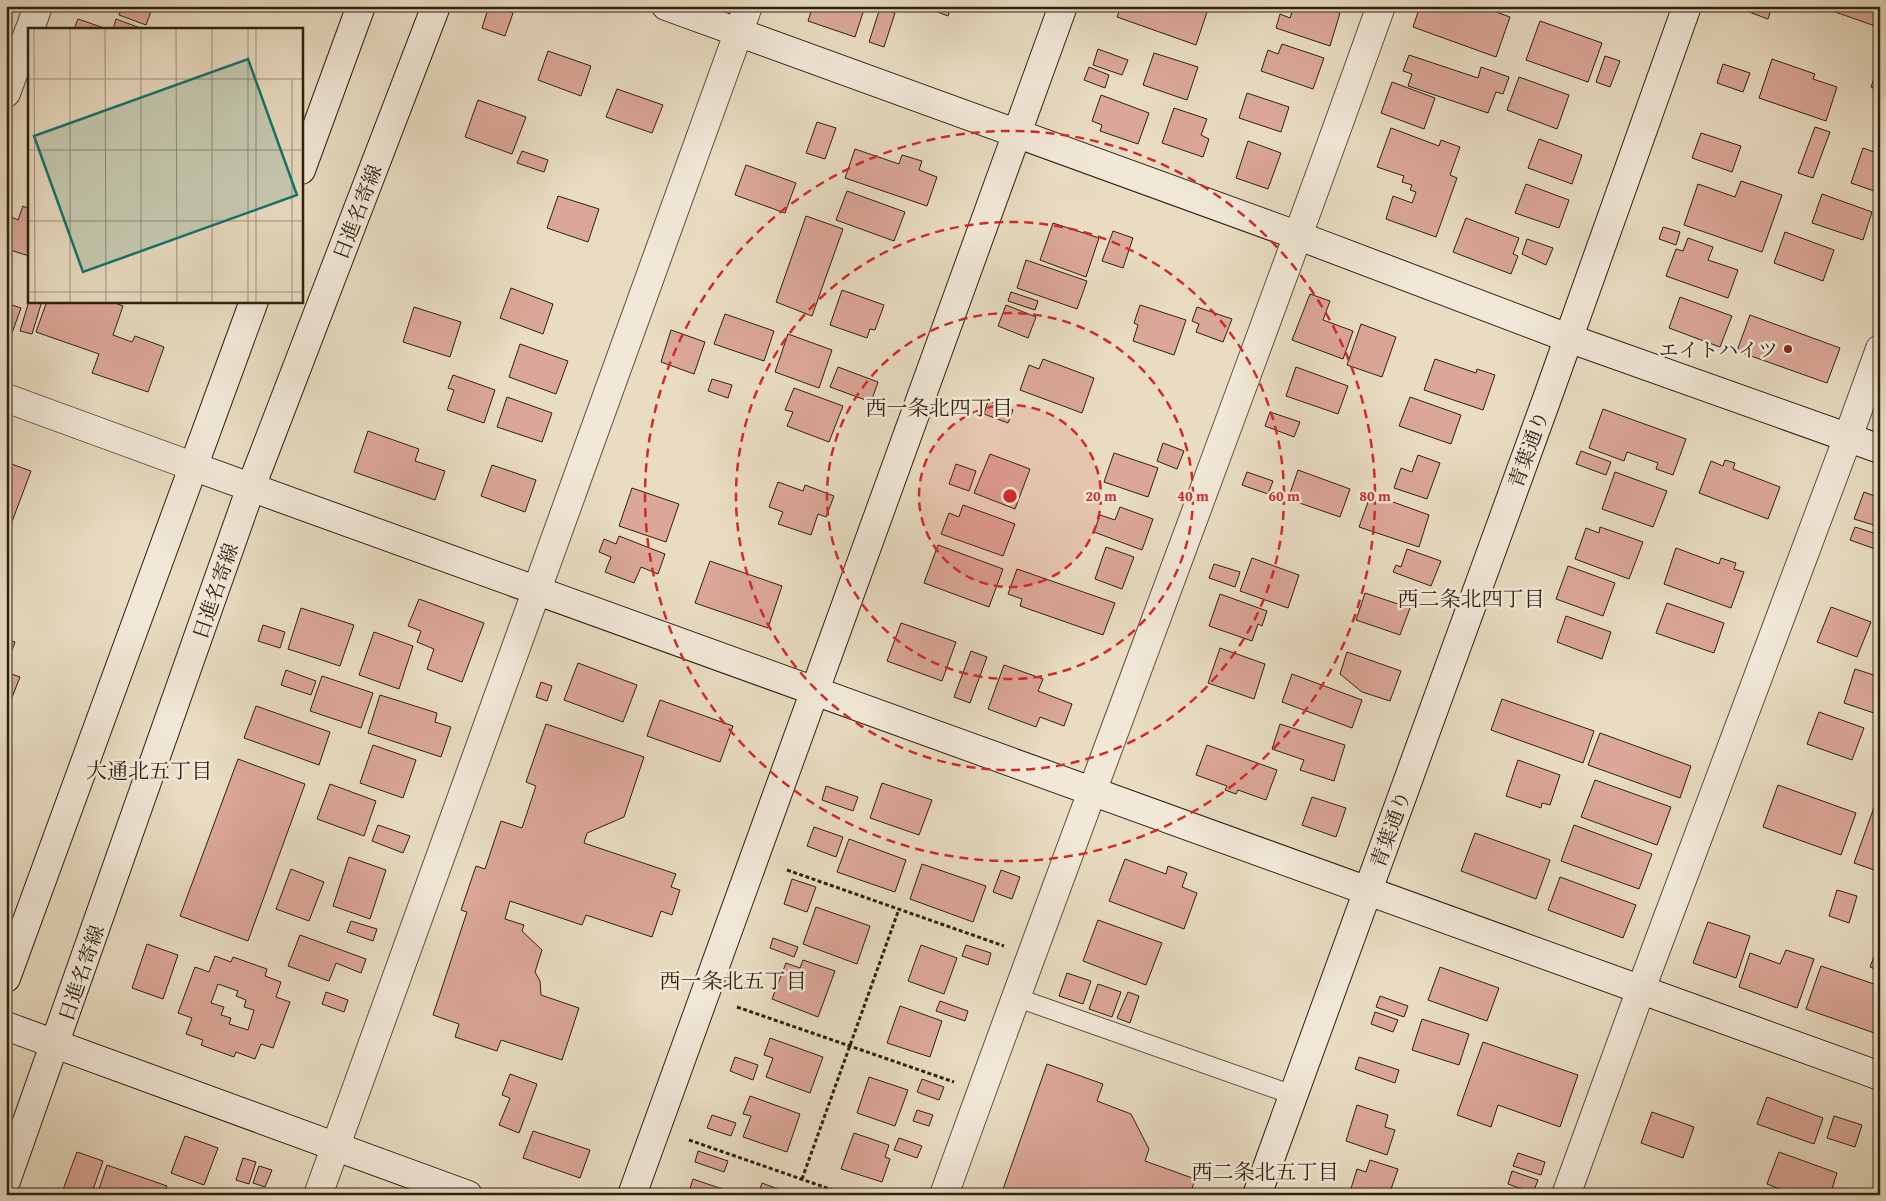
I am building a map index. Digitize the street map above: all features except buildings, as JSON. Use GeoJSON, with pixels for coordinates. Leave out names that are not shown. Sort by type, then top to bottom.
{"type":"FeatureCollection","features":[{"type":"Feature","properties":{"kind":"street"},"geometry":{"type":"LineString","coordinates":[[30,28],[38,6]]}},
{"type":"Feature","properties":{"kind":"street"},"geometry":{"type":"LineString","coordinates":[[302,167],[361,6]]}},
{"type":"Feature","properties":{"kind":"street","name":"日進名寄線"},"geometry":{"type":"LineString","coordinates":[[6,1181],[56,1044],[251,487],[436,6]]}},
{"type":"Feature","properties":{"kind":"street"},"geometry":{"type":"LineString","coordinates":[[666,6],[1299,236],[1568,338],[1880,449]]}},
{"type":"Feature","properties":{"kind":"street"},"geometry":{"type":"LineString","coordinates":[[318,1195],[748,6]]}},
{"type":"Feature","properties":{"kind":"street"},"geometry":{"type":"LineString","coordinates":[[632,1195],[1063,6]]}},
{"type":"Feature","properties":{"kind":"street"},"geometry":{"type":"LineString","coordinates":[[944,1195],[1015,997],[1299,236],[1381,6]]}},
{"type":"Feature","properties":{"kind":"street","name":"青葉通り"},"geometry":{"type":"LineString","coordinates":[[1257,1195],[1687,6]]}},
{"type":"Feature","properties":{"kind":"street"},"geometry":{"type":"LineString","coordinates":[[6,93],[28,33]]}},
{"type":"Feature","properties":{"kind":"street"},"geometry":{"type":"LineString","coordinates":[[6,978],[254,302]]}},
{"type":"Feature","properties":{"kind":"street"},"geometry":{"type":"LineString","coordinates":[[1566,1195],[1880,349]]}},
{"type":"Feature","properties":{"kind":"street"},"geometry":{"type":"LineString","coordinates":[[6,398],[1880,1076]]}},
{"type":"Feature","properties":{"kind":"street"},"geometry":{"type":"LineString","coordinates":[[6,1026],[468,1195]]}},
{"type":"Feature","properties":{"kind":"lane"},"geometry":{"type":"LineString","coordinates":[[1015,997],[1293,1095]]}},
{"type":"Feature","properties":{"kind":"path"},"geometry":{"type":"LineString","coordinates":[[787,870],[1006,946],[1003,955]]}},
{"type":"Feature","properties":{"kind":"path"},"geometry":{"type":"LineString","coordinates":[[802,1179],[899,909]]}},
{"type":"Feature","properties":{"kind":"path"},"geometry":{"type":"LineString","coordinates":[[737,1007],[958,1084]]}},
{"type":"Feature","properties":{"kind":"path"},"geometry":{"type":"LineString","coordinates":[[689,1140],[847,1195]]}},
{"type":"Feature","properties":{"kind":"place","name":"エイトハイツ"},"geometry":{"type":"Point","coordinates":[1788,349]}},
{"type":"Feature","properties":{"kind":"district","name":"西一条北四丁目"},"geometry":{"type":"Point","coordinates":[939,407]}},
{"type":"Feature","properties":{"kind":"district","name":"西二条北四丁目"},"geometry":{"type":"Point","coordinates":[1471,598]}},
{"type":"Feature","properties":{"kind":"district","name":"大通北五丁目"},"geometry":{"type":"Point","coordinates":[149,770]}},
{"type":"Feature","properties":{"kind":"district","name":"西一条北五丁目"},"geometry":{"type":"Point","coordinates":[733,980]}},
{"type":"Feature","properties":{"kind":"district","name":"西二条北五丁目"},"geometry":{"type":"Point","coordinates":[1265,1171]}}]}
